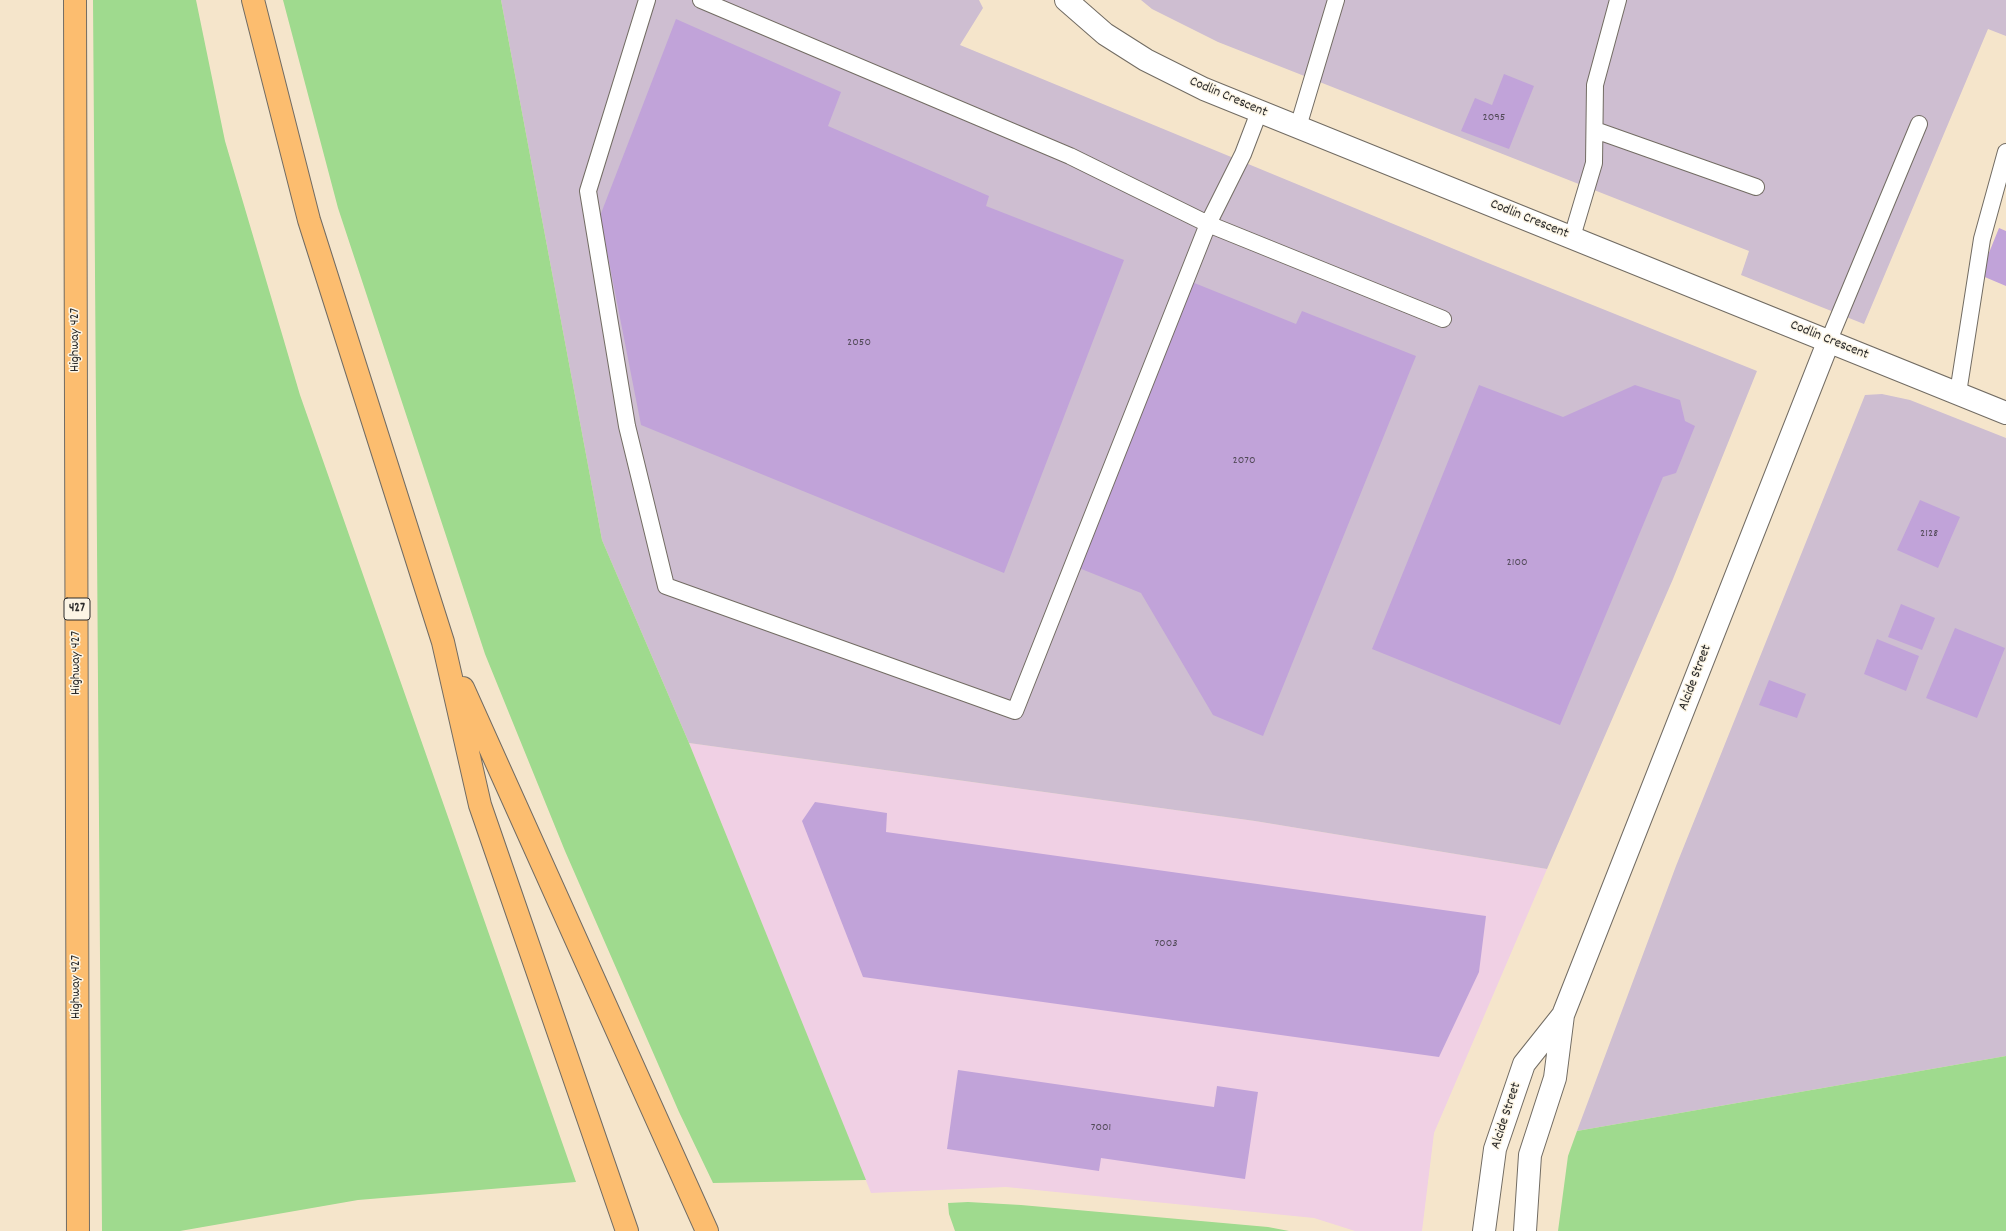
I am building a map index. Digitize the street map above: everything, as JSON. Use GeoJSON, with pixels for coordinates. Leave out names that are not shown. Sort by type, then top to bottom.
{"type":"FeatureCollection","features":[{"type":"Feature","properties":{"kind":"highway","name":"Highway 427"},"geometry":{"type":"LineString","coordinates":[[75,0],[78,1224]]}},
{"type":"Feature","properties":{"kind":"highway"},"geometry":{"type":"LineString","coordinates":[[253,0],[308,220],[443,642],[480,804],[627,1231]]}},
{"type":"Feature","properties":{"kind":"highway"},"geometry":{"type":"LineString","coordinates":[[443,642],[707,1231]]}},
{"type":"Feature","properties":{"kind":"street","name":"Codlin Crescent"},"geometry":{"type":"LineString","coordinates":[[1066,0],[1105,34],[1146,60],[1204,89],[1829,340],[2006,413]]}},
{"type":"Feature","properties":{"kind":"street","name":"Alcide Street"},"geometry":{"type":"LineString","coordinates":[[1525,1231],[1530,1155],[1555,1078],[1563,1015],[1829,340]]}},
{"type":"Feature","properties":{"kind":"street","name":"Alcide Street"},"geometry":{"type":"LineString","coordinates":[[1484,1231],[1495,1149],[1524,1064],[1563,1015]]}},
{"type":"Feature","properties":{"kind":"lane"},"geometry":{"type":"LineString","coordinates":[[647,0],[588,191],[627,426],[666,586],[1015,711],[1208,224],[1243,154],[1260,112]]}},
{"type":"Feature","properties":{"kind":"lane"},"geometry":{"type":"LineString","coordinates":[[701,0],[1070,156],[1208,224],[1443,320]]}},
{"type":"Feature","properties":{"kind":"lane"},"geometry":{"type":"LineString","coordinates":[[1298,127],[1336,0]]}},
{"type":"Feature","properties":{"kind":"lane"},"geometry":{"type":"LineString","coordinates":[[1572,237],[1594,163],[1594,85],[1618,0]]}},
{"type":"Feature","properties":{"kind":"lane"},"geometry":{"type":"LineString","coordinates":[[1829,340],[1919,124]]}},
{"type":"Feature","properties":{"kind":"lane"},"geometry":{"type":"LineString","coordinates":[[1595,130],[1756,187]]}},
{"type":"Feature","properties":{"kind":"lane"},"geometry":{"type":"LineString","coordinates":[[1958,393],[1982,239],[2006,152]]}},
{"type":"Feature","properties":{"kind":"shaded area"},"geometry":{"type":"Polygon","coordinates":[[[501,0],[979,0],[983,8],[960,45],[1483,261],[1757,371],[1673,579],[1547,869],[1255,821],[689,743],[602,540],[501,0]]]}},
{"type":"Feature","properties":{"kind":"shaded area"},"geometry":{"type":"Polygon","coordinates":[[[1141,0],[2006,0],[2006,36],[1988,29],[1864,324],[1741,275],[1749,251],[1218,42],[1152,9],[1141,0]]]}},
{"type":"Feature","properties":{"kind":"shaded area"},"geometry":{"type":"Polygon","coordinates":[[[1882,394],[1910,400],[2006,438],[2006,1056],[1577,1131],[1676,866],[1865,395],[1882,394]]]}},
{"type":"Feature","properties":{"kind":"shaded area"},"geometry":{"type":"Polygon","coordinates":[[[689,743],[1255,821],[1547,869],[1434,1133],[1422,1231],[1355,1231],[1314,1218],[1006,1187],[871,1193],[689,743]]]}},
{"type":"Feature","properties":{"kind":"green space"},"geometry":{"type":"Polygon","coordinates":[[[93,0],[196,0],[225,141],[300,395],[576,1182],[358,1200],[180,1231],[102,1231],[93,0]]]}},
{"type":"Feature","properties":{"kind":"green space"},"geometry":{"type":"Polygon","coordinates":[[[283,0],[501,0],[602,540],[689,743],[866,1180],[713,1183],[679,1112],[565,851],[485,654],[338,208],[283,0]]]}},
{"type":"Feature","properties":{"kind":"green space"},"geometry":{"type":"Polygon","coordinates":[[[2006,1056],[2006,1231],[1558,1231],[1568,1156],[1577,1131],[2006,1056]]]}},
{"type":"Feature","properties":{"kind":"green space"},"geometry":{"type":"Polygon","coordinates":[[[968,1202],[1021,1205],[1268,1227],[1289,1231],[955,1231],[949,1214],[948,1203],[968,1202]]]}},
{"type":"Feature","properties":{"kind":"building"},"geometry":{"type":"Polygon","coordinates":[[[676,19],[841,92],[828,126],[989,196],[986,206],[1124,260],[1004,573],[641,425],[600,216],[676,19]]]}},
{"type":"Feature","properties":{"kind":"building"},"geometry":{"type":"Polygon","coordinates":[[[1504,74],[1534,86],[1509,149],[1461,131],[1475,98],[1492,105],[1504,74]]]}},
{"type":"Feature","properties":{"kind":"building"},"geometry":{"type":"Polygon","coordinates":[[[1999,228],[2006,231],[2006,286],[1980,275],[1999,228]]]}},
{"type":"Feature","properties":{"kind":"building"},"geometry":{"type":"Polygon","coordinates":[[[1187,280],[1296,324],[1302,311],[1416,356],[1263,736],[1213,715],[1141,593],[1074,566],[1187,280]]]}},
{"type":"Feature","properties":{"kind":"building"},"geometry":{"type":"Polygon","coordinates":[[[1479,385],[1563,417],[1635,385],[1680,400],[1685,421],[1695,426],[1676,473],[1663,477],[1560,725],[1372,649],[1479,385]]]}},
{"type":"Feature","properties":{"kind":"building"},"geometry":{"type":"Polygon","coordinates":[[[1920,500],[1960,517],[1938,568],[1897,550],[1920,500]]]}},
{"type":"Feature","properties":{"kind":"building"},"geometry":{"type":"Polygon","coordinates":[[[1901,604],[1935,618],[1922,650],[1888,637],[1901,604]]]}},
{"type":"Feature","properties":{"kind":"building"},"geometry":{"type":"Polygon","coordinates":[[[1955,628],[2005,648],[1977,718],[1926,698],[1955,628]]]}},
{"type":"Feature","properties":{"kind":"building"},"geometry":{"type":"Polygon","coordinates":[[[1877,639],[1919,656],[1906,691],[1864,674],[1877,639]]]}},
{"type":"Feature","properties":{"kind":"building"},"geometry":{"type":"Polygon","coordinates":[[[1769,680],[1806,694],[1797,718],[1759,705],[1769,680]]]}},
{"type":"Feature","properties":{"kind":"building"},"geometry":{"type":"Polygon","coordinates":[[[815,802],[887,813],[886,832],[1486,916],[1479,972],[1439,1057],[863,977],[802,821],[815,802]]]}},
{"type":"Feature","properties":{"kind":"building"},"geometry":{"type":"Polygon","coordinates":[[[958,1070],[1214,1107],[1217,1086],[1258,1092],[1245,1179],[1101,1158],[1099,1171],[947,1149],[958,1070]]]}}]}
